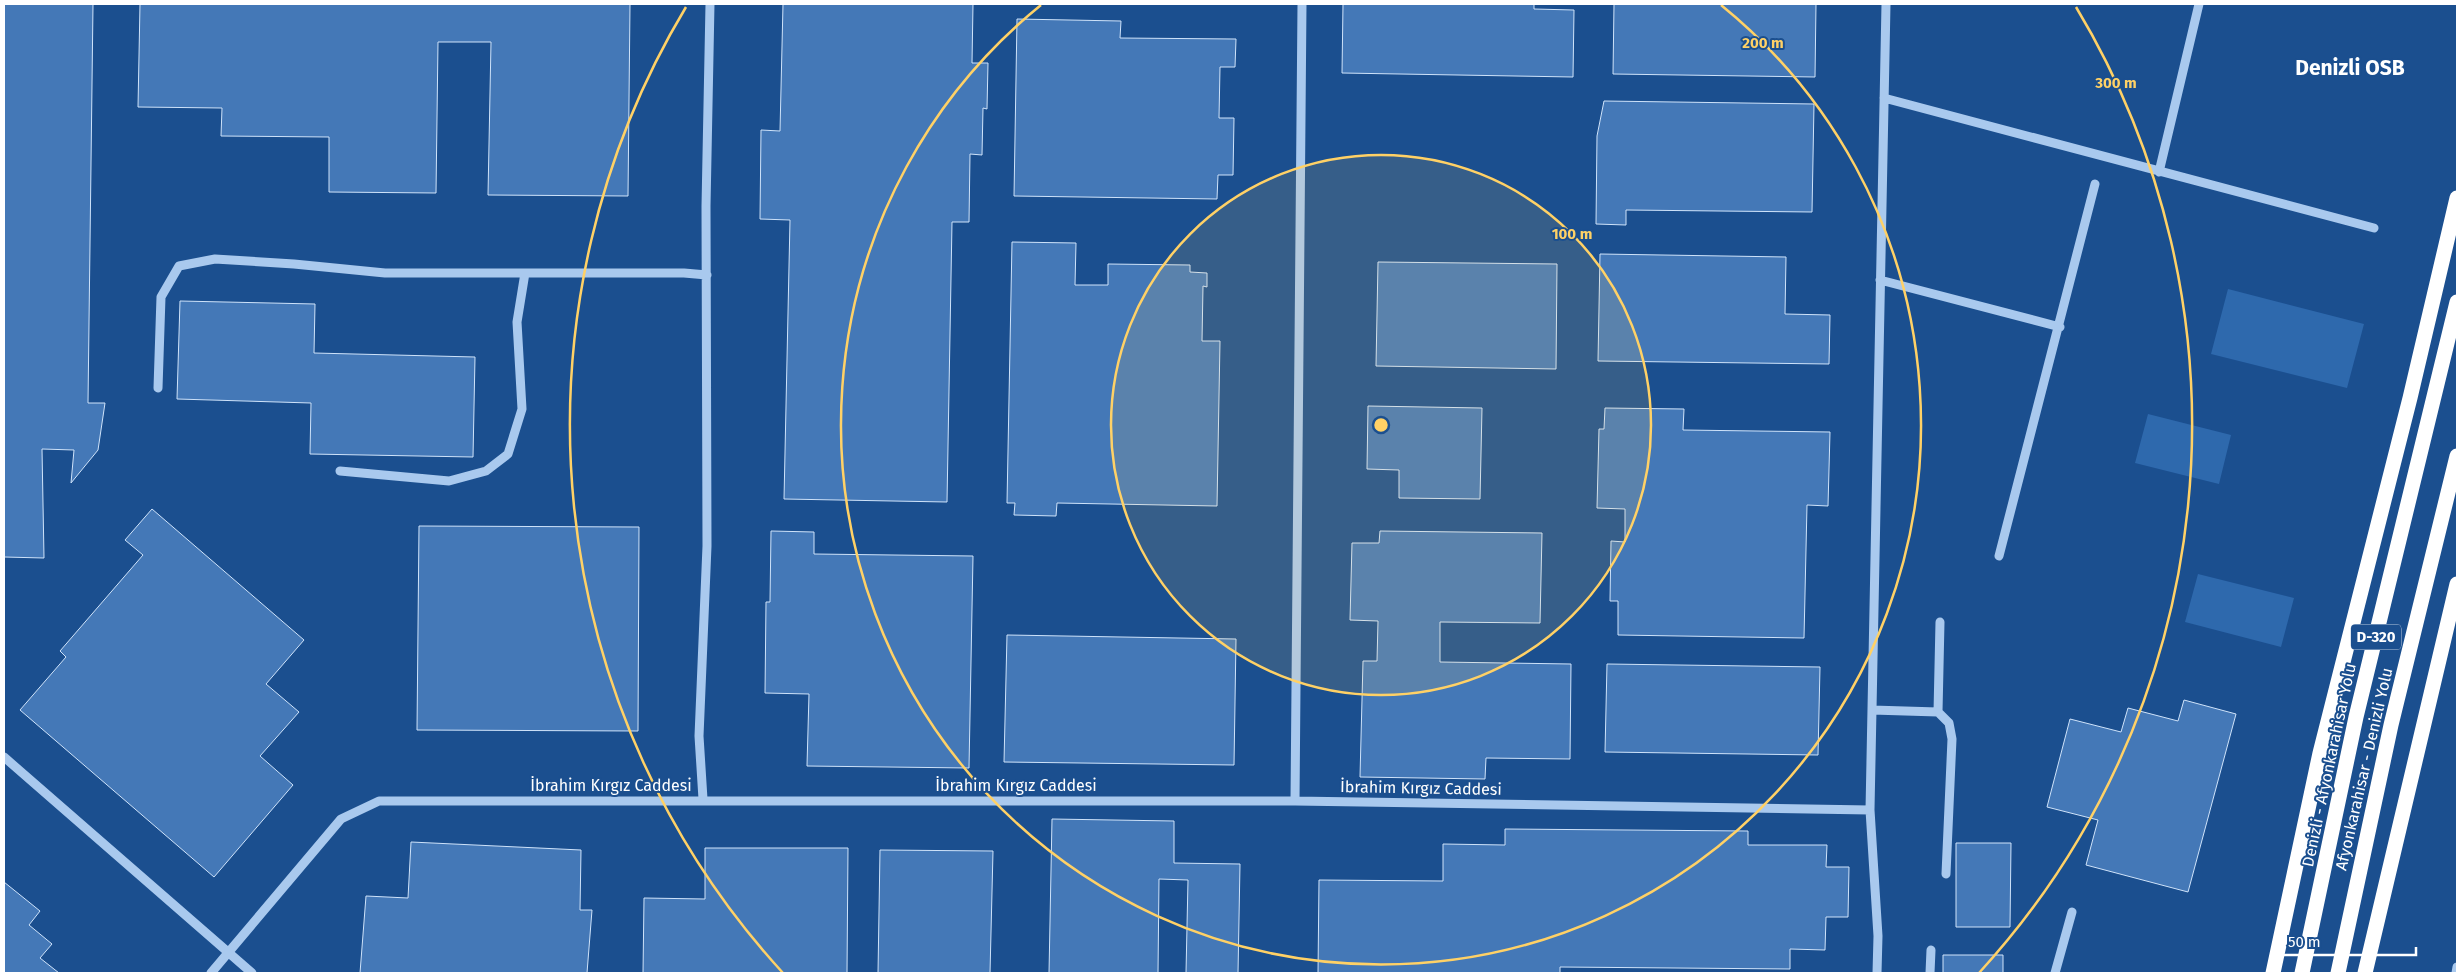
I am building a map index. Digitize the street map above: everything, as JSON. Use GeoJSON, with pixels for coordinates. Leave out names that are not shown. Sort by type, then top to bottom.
{"type":"FeatureCollection","features":[{"type":"Feature","properties":{"kind":"highway"},"geometry":{"type":"LineString","coordinates":[[2273,973],[2320,753],[2408,408],[2457,198]]}},
{"type":"Feature","properties":{"kind":"highway","name":"Denizli - Afyonkarahisar Yolu"},"geometry":{"type":"LineString","coordinates":[[2302,973],[2356,717],[2457,302]]}},
{"type":"Feature","properties":{"kind":"highway","name":"Afyonkarahisar - Denizli Yolu"},"geometry":{"type":"LineString","coordinates":[[2338,973],[2391,725],[2457,456]]}},
{"type":"Feature","properties":{"kind":"highway"},"geometry":{"type":"LineString","coordinates":[[2365,973],[2457,584]]}},
{"type":"Feature","properties":{"kind":"street"},"geometry":{"type":"LineString","coordinates":[[703,799],[699,736],[707,546],[706,275],[710,4]]}},
{"type":"Feature","properties":{"kind":"street"},"geometry":{"type":"LineString","coordinates":[[1295,800],[1302,4]]}},
{"type":"Feature","properties":{"kind":"street"},"geometry":{"type":"LineString","coordinates":[[1877,973],[1878,936],[1870,810],[1886,4]]}},
{"type":"Feature","properties":{"kind":"street"},"geometry":{"type":"LineString","coordinates":[[2158,172],[2199,4]]}},
{"type":"Feature","properties":{"kind":"street"},"geometry":{"type":"LineString","coordinates":[[1884,98],[2374,228]]}},
{"type":"Feature","properties":{"kind":"street"},"geometry":{"type":"LineString","coordinates":[[1999,556],[2060,327],[2095,184]]}},
{"type":"Feature","properties":{"kind":"street"},"geometry":{"type":"LineString","coordinates":[[158,388],[161,297],[179,266],[214,259],[294,264],[386,273],[684,273],[706,275]]}},
{"type":"Feature","properties":{"kind":"street"},"geometry":{"type":"LineString","coordinates":[[340,471],[449,481],[486,471],[508,454],[522,409],[517,322],[525,273]]}},
{"type":"Feature","properties":{"kind":"street"},"geometry":{"type":"LineString","coordinates":[[1880,280],[2060,327]]}},
{"type":"Feature","properties":{"kind":"street"},"geometry":{"type":"LineString","coordinates":[[1938,712],[1940,622]]}},
{"type":"Feature","properties":{"kind":"street"},"geometry":{"type":"LineString","coordinates":[[1872,710],[1938,712],[1949,723],[1952,739],[1946,874]]}},
{"type":"Feature","properties":{"kind":"street"},"geometry":{"type":"LineString","coordinates":[[4,757],[252,973]]}},
{"type":"Feature","properties":{"kind":"street","name":"İbrahim Kırgız Caddesi"},"geometry":{"type":"LineString","coordinates":[[210,973],[341,819],[379,801],[703,799],[1295,800],[1870,810]]}},
{"type":"Feature","properties":{"kind":"street"},"geometry":{"type":"LineString","coordinates":[[2055,973],[2072,912]]}},
{"type":"Feature","properties":{"kind":"street"},"geometry":{"type":"LineString","coordinates":[[1930,973],[1931,950]]}},
{"type":"Feature","properties":{"kind":"street"},"geometry":{"type":"LineString","coordinates":[[2456,973],[2457,967]]}},
{"type":"Feature","properties":{"kind":"shaded area"},"geometry":{"type":"Polygon","coordinates":[[[2228,289],[2364,324],[2347,388],[2211,354],[2228,289]]]}},
{"type":"Feature","properties":{"kind":"shaded area"},"geometry":{"type":"Polygon","coordinates":[[[2148,414],[2231,435],[2219,484],[2135,463],[2148,414]]]}},
{"type":"Feature","properties":{"kind":"shaded area"},"geometry":{"type":"Polygon","coordinates":[[[2198,574],[2294,598],[2281,647],[2185,622],[2198,574]]]}},
{"type":"Feature","properties":{"kind":"building"},"geometry":{"type":"Polygon","coordinates":[[[4,4],[93,4],[88,403],[105,403],[98,450],[71,483],[74,450],[42,449],[44,558],[4,557],[4,4]]]}},
{"type":"Feature","properties":{"kind":"building"},"geometry":{"type":"Polygon","coordinates":[[[140,4],[630,4],[628,196],[488,195],[491,42],[438,42],[436,193],[329,192],[329,137],[221,136],[222,108],[138,107],[140,4]]]}},
{"type":"Feature","properties":{"kind":"building"},"geometry":{"type":"Polygon","coordinates":[[[783,4],[973,4],[972,63],[988,63],[987,109],[983,108],[982,155],[970,154],[969,222],[952,222],[947,502],[784,499],[790,220],[760,219],[761,130],[780,131],[783,4]]]}},
{"type":"Feature","properties":{"kind":"building"},"geometry":{"type":"Polygon","coordinates":[[[1343,4],[1534,4],[1534,9],[1574,10],[1573,77],[1342,73],[1343,4]]]}},
{"type":"Feature","properties":{"kind":"building"},"geometry":{"type":"Polygon","coordinates":[[[1614,4],[1816,4],[1815,77],[1613,74],[1614,4]]]}},
{"type":"Feature","properties":{"kind":"building"},"geometry":{"type":"Polygon","coordinates":[[[1017,19],[1121,21],[1120,38],[1236,39],[1235,67],[1220,67],[1219,118],[1234,118],[1233,175],[1218,175],[1217,199],[1014,196],[1017,19]]]}},
{"type":"Feature","properties":{"kind":"building"},"geometry":{"type":"Polygon","coordinates":[[[1604,101],[1814,104],[1812,212],[1626,210],[1626,225],[1596,224],[1597,136],[1604,101]]]}},
{"type":"Feature","properties":{"kind":"building"},"geometry":{"type":"Polygon","coordinates":[[[1012,242],[1076,243],[1075,285],[1108,285],[1108,264],[1190,265],[1190,272],[1207,273],[1207,287],[1203,286],[1202,341],[1220,341],[1217,506],[1057,503],[1056,516],[1014,515],[1015,503],[1007,503],[1012,242]]]}},
{"type":"Feature","properties":{"kind":"building"},"geometry":{"type":"Polygon","coordinates":[[[1600,254],[1786,257],[1785,314],[1830,315],[1829,364],[1598,361],[1600,254]]]}},
{"type":"Feature","properties":{"kind":"building"},"geometry":{"type":"Polygon","coordinates":[[[1378,262],[1557,264],[1556,369],[1376,366],[1378,262]]]}},
{"type":"Feature","properties":{"kind":"building"},"geometry":{"type":"Polygon","coordinates":[[[180,301],[315,304],[314,353],[475,357],[473,457],[310,454],[311,403],[177,399],[180,301]]]}},
{"type":"Feature","properties":{"kind":"building"},"geometry":{"type":"Polygon","coordinates":[[[1368,406],[1482,408],[1480,499],[1399,498],[1399,470],[1367,469],[1368,406]]]}},
{"type":"Feature","properties":{"kind":"building"},"geometry":{"type":"Polygon","coordinates":[[[1605,408],[1684,409],[1683,430],[1830,432],[1828,506],[1807,505],[1804,638],[1618,635],[1618,601],[1610,601],[1611,541],[1625,542],[1625,509],[1597,508],[1599,429],[1604,429],[1605,408]]]}},
{"type":"Feature","properties":{"kind":"building"},"geometry":{"type":"Polygon","coordinates":[[[152,509],[304,640],[266,684],[299,712],[260,756],[293,785],[214,877],[20,710],[66,657],[60,651],[143,555],[125,540],[152,509]]]}},
{"type":"Feature","properties":{"kind":"building"},"geometry":{"type":"Polygon","coordinates":[[[419,526],[639,527],[638,731],[417,730],[419,526]]]}},
{"type":"Feature","properties":{"kind":"building"},"geometry":{"type":"Polygon","coordinates":[[[771,531],[814,532],[814,554],[973,556],[969,768],[807,766],[809,694],[765,693],[766,602],[770,602],[771,531]]]}},
{"type":"Feature","properties":{"kind":"building"},"geometry":{"type":"Polygon","coordinates":[[[1380,531],[1542,533],[1540,623],[1440,622],[1440,662],[1571,664],[1570,759],[1486,758],[1485,779],[1360,777],[1363,661],[1377,661],[1378,621],[1350,620],[1352,543],[1379,543],[1380,531]]]}},
{"type":"Feature","properties":{"kind":"building"},"geometry":{"type":"Polygon","coordinates":[[[1007,635],[1236,639],[1234,765],[1004,762],[1007,635]]]}},
{"type":"Feature","properties":{"kind":"building"},"geometry":{"type":"Polygon","coordinates":[[[1607,664],[1820,667],[1818,755],[1605,752],[1607,664]]]}},
{"type":"Feature","properties":{"kind":"building"},"geometry":{"type":"Polygon","coordinates":[[[2184,700],[2236,714],[2188,892],[2086,865],[2098,820],[2047,807],[2070,719],[2121,732],[2128,708],[2178,721],[2184,700]]]}},
{"type":"Feature","properties":{"kind":"building"},"geometry":{"type":"Polygon","coordinates":[[[1052,819],[1174,821],[1174,863],[1240,864],[1238,973],[1186,973],[1188,880],[1159,879],[1158,973],[1049,973],[1052,819]]]}},
{"type":"Feature","properties":{"kind":"building"},"geometry":{"type":"Polygon","coordinates":[[[1505,829],[1748,831],[1748,845],[1827,845],[1826,867],[1849,867],[1848,917],[1826,917],[1825,950],[1790,949],[1790,969],[1560,967],[1560,973],[1318,973],[1319,880],[1443,881],[1443,844],[1505,845],[1505,829]]]}},
{"type":"Feature","properties":{"kind":"building"},"geometry":{"type":"Polygon","coordinates":[[[411,842],[581,850],[580,910],[592,910],[587,973],[360,973],[366,896],[408,898],[411,842]]]}},
{"type":"Feature","properties":{"kind":"building"},"geometry":{"type":"Polygon","coordinates":[[[1956,843],[2011,843],[2010,927],[1956,927],[1956,843]]]}},
{"type":"Feature","properties":{"kind":"building"},"geometry":{"type":"Polygon","coordinates":[[[705,848],[848,848],[847,973],[643,973],[644,898],[705,899],[705,848]]]}},
{"type":"Feature","properties":{"kind":"building"},"geometry":{"type":"Polygon","coordinates":[[[880,850],[993,851],[990,973],[878,973],[880,850]]]}},
{"type":"Feature","properties":{"kind":"building"},"geometry":{"type":"Polygon","coordinates":[[[4,882],[40,911],[29,925],[52,944],[40,958],[59,973],[4,973],[4,882]]]}},
{"type":"Feature","properties":{"kind":"building"},"geometry":{"type":"Polygon","coordinates":[[[1943,955],[2003,955],[2003,973],[1943,973],[1943,955]]]}},
{"type":"Feature","properties":{"kind":"district","name":"Denizli OSB"},"geometry":{"type":"Point","coordinates":[2350,68]}}]}
